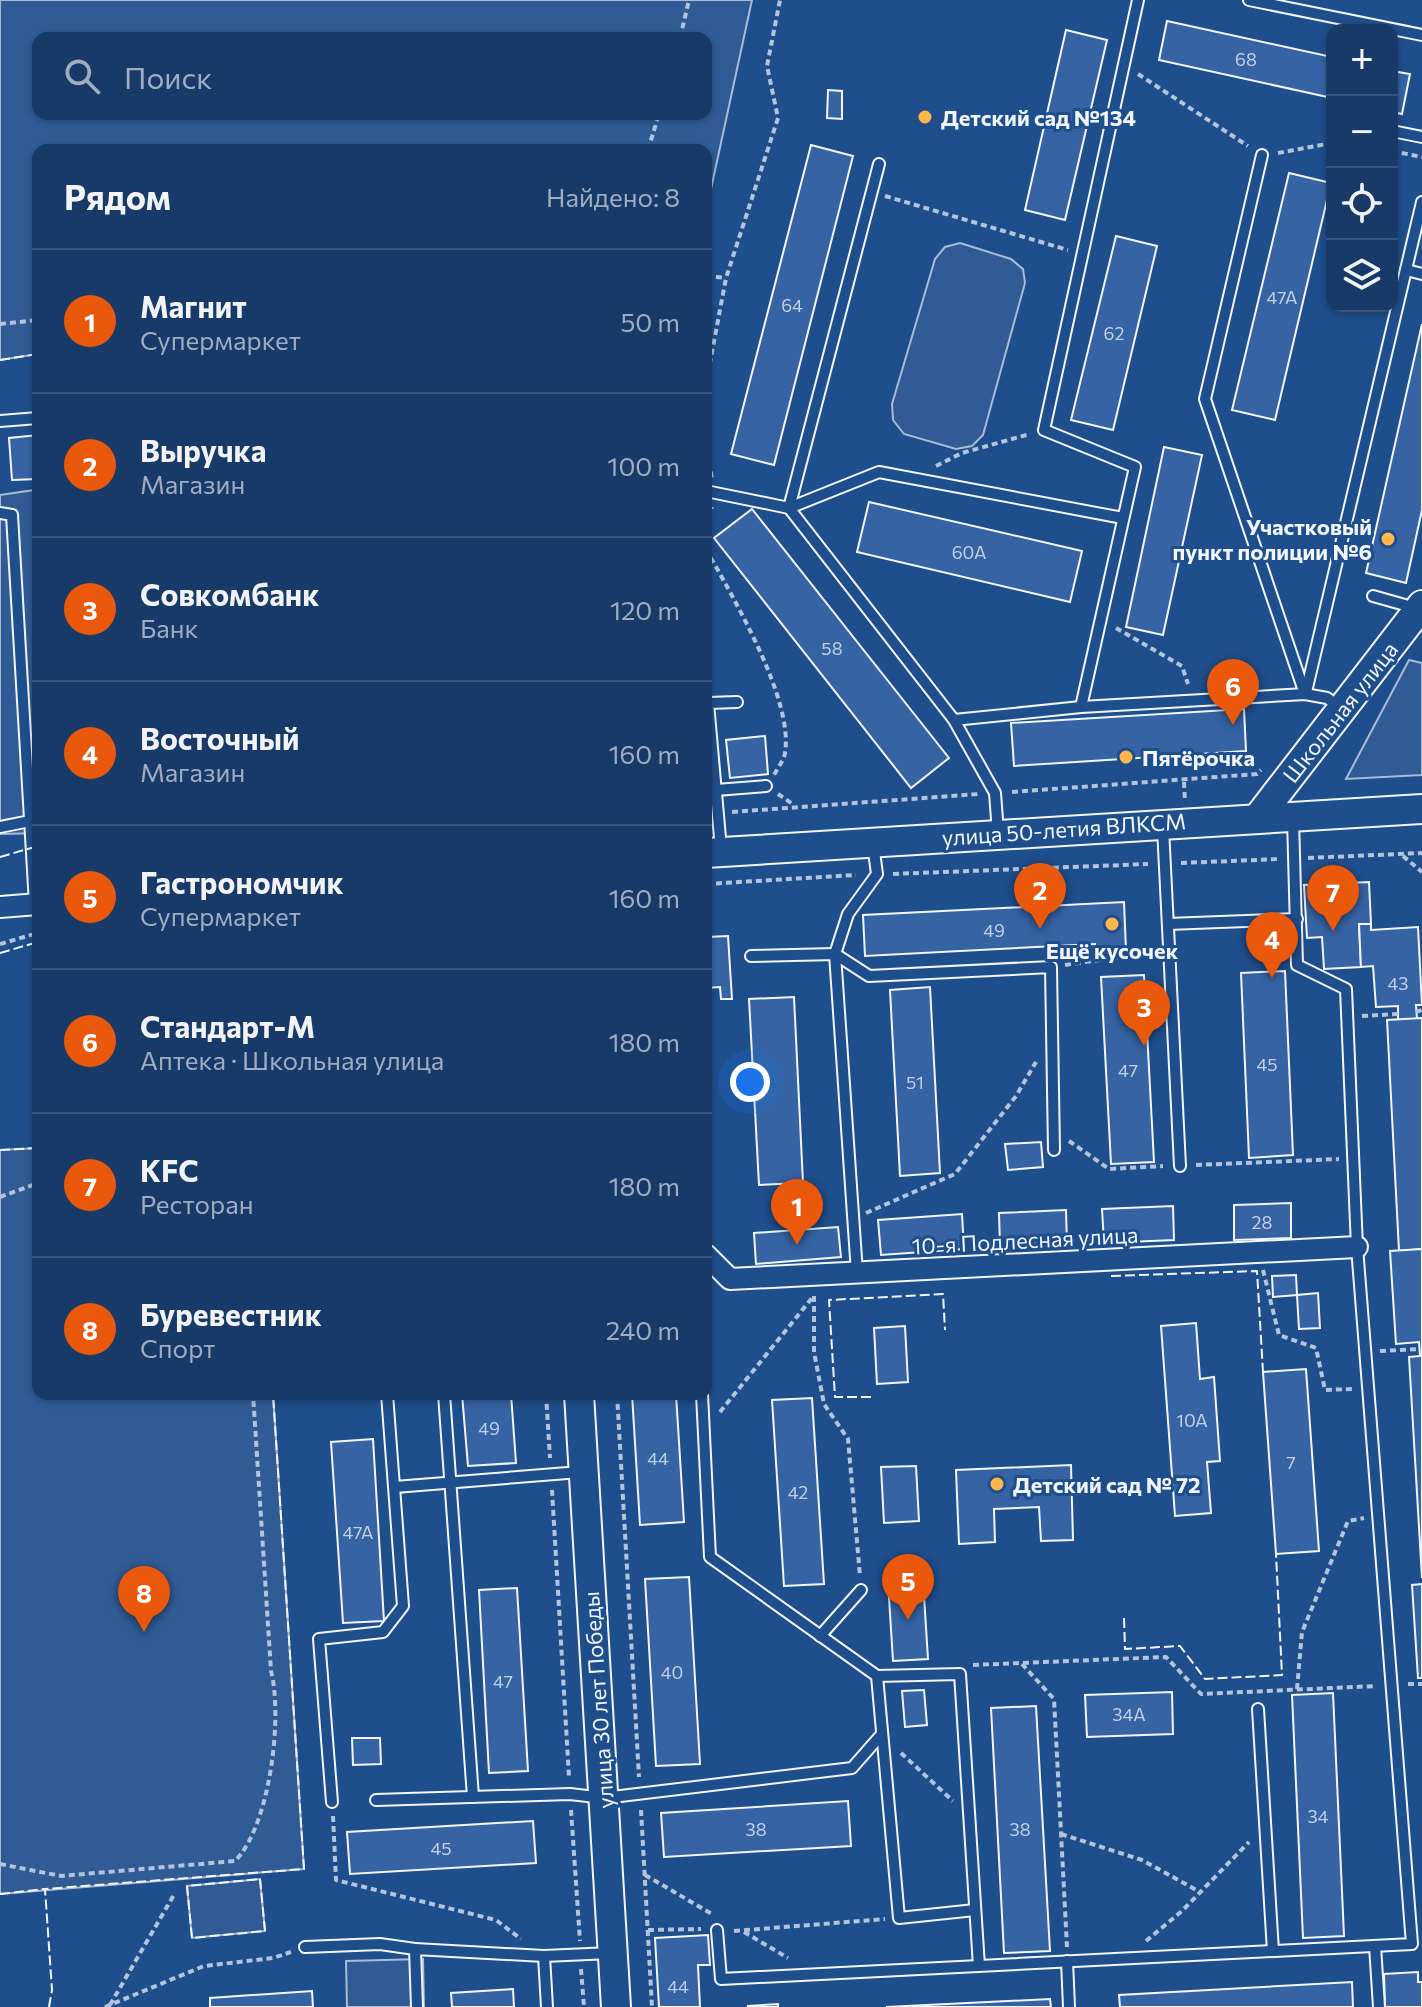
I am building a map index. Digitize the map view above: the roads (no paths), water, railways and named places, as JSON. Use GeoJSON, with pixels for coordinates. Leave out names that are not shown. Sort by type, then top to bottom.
{"type":"FeatureCollection","features":[{"type":"Feature","properties":{"kind":"main road","name":"Школьная улица"},"geometry":{"type":"LineString","coordinates":[[1257,819],[1418,610]]}},
{"type":"Feature","properties":{"kind":"main road","name":"улица 50-летия ВЛКСМ"},"geometry":{"type":"LineString","coordinates":[[714,852],[1162,822],[1422,809]]}},
{"type":"Feature","properties":{"kind":"main road","name":"улица 30 лет Победы"},"geometry":{"type":"LineString","coordinates":[[579,1400],[616,2007]]}},
{"type":"Feature","properties":{"kind":"street"},"geometry":{"type":"LineString","coordinates":[[0,907],[32,904]]}},
{"type":"Feature","properties":{"kind":"street","name":"10-я Подлесная улица"},"geometry":{"type":"LineString","coordinates":[[712,1261],[730,1279],[1357,1247]]}},
{"type":"Feature","properties":{"kind":"lane"},"geometry":{"type":"LineString","coordinates":[[1081,707],[1135,467],[1044,430],[1138,0]]}},
{"type":"Feature","properties":{"kind":"lane"},"geometry":{"type":"LineString","coordinates":[[1249,0],[1422,35]]}},
{"type":"Feature","properties":{"kind":"lane"},"geometry":{"type":"LineString","coordinates":[[1398,132],[1422,137]]}},
{"type":"Feature","properties":{"kind":"lane"},"geometry":{"type":"LineString","coordinates":[[1262,155],[1205,399],[1305,694]]}},
{"type":"Feature","properties":{"kind":"lane"},"geometry":{"type":"LineString","coordinates":[[789,508],[879,164]]}},
{"type":"Feature","properties":{"kind":"lane"},"geometry":{"type":"LineString","coordinates":[[1305,694],[1422,202]]}},
{"type":"Feature","properties":{"kind":"lane"},"geometry":{"type":"LineString","coordinates":[[1406,270],[1422,274]]}},
{"type":"Feature","properties":{"kind":"lane"},"geometry":{"type":"LineString","coordinates":[[0,421],[32,418]]}},
{"type":"Feature","properties":{"kind":"lane"},"geometry":{"type":"LineString","coordinates":[[712,492],[789,508],[879,472],[1123,518]]}},
{"type":"Feature","properties":{"kind":"lane"},"geometry":{"type":"LineString","coordinates":[[789,508],[954,720],[995,793],[998,833]]}},
{"type":"Feature","properties":{"kind":"lane"},"geometry":{"type":"LineString","coordinates":[[0,513],[12,515],[32,849]]}},
{"type":"Feature","properties":{"kind":"lane"},"geometry":{"type":"LineString","coordinates":[[1373,596],[1418,610]]}},
{"type":"Feature","properties":{"kind":"lane"},"geometry":{"type":"LineString","coordinates":[[954,720],[1081,707],[1305,694],[1327,698],[1342,709]]}},
{"type":"Feature","properties":{"kind":"lane"},"geometry":{"type":"LineString","coordinates":[[712,703],[737,702]]}},
{"type":"Feature","properties":{"kind":"lane"},"geometry":{"type":"LineString","coordinates":[[712,746],[718,814],[714,852]]}},
{"type":"Feature","properties":{"kind":"lane"},"geometry":{"type":"LineString","coordinates":[[716,790],[766,786]]}},
{"type":"Feature","properties":{"kind":"lane"},"geometry":{"type":"LineString","coordinates":[[717,1930],[721,1979],[1417,1944],[1391,1685],[1357,1247],[1346,989],[1297,965],[1293,817]]}},
{"type":"Feature","properties":{"kind":"lane"},"geometry":{"type":"LineString","coordinates":[[0,827],[30,821]]}},
{"type":"Feature","properties":{"kind":"lane"},"geometry":{"type":"LineString","coordinates":[[1162,822],[1180,1166]]}},
{"type":"Feature","properties":{"kind":"lane"},"geometry":{"type":"LineString","coordinates":[[857,1273],[835,954],[848,914],[877,874],[873,842]]}},
{"type":"Feature","properties":{"kind":"lane"},"geometry":{"type":"LineString","coordinates":[[1168,924],[1297,919]]}},
{"type":"Feature","properties":{"kind":"lane"},"geometry":{"type":"LineString","coordinates":[[751,956],[835,954],[869,976],[1051,967],[1054,1150]]}},
{"type":"Feature","properties":{"kind":"lane"},"geometry":{"type":"LineString","coordinates":[[332,1802],[319,1639],[383,1632],[403,1606],[388,1400]]}},
{"type":"Feature","properties":{"kind":"lane"},"geometry":{"type":"LineString","coordinates":[[444,1400],[473,1797]]}},
{"type":"Feature","properties":{"kind":"lane"},"geometry":{"type":"LineString","coordinates":[[702,1400],[710,1557],[877,1676],[960,1674],[979,1966]]}},
{"type":"Feature","properties":{"kind":"lane"},"geometry":{"type":"LineString","coordinates":[[395,1487],[450,1480],[584,1472]]}},
{"type":"Feature","properties":{"kind":"lane"},"geometry":{"type":"LineString","coordinates":[[820,1636],[861,1590]]}},
{"type":"Feature","properties":{"kind":"lane"},"geometry":{"type":"LineString","coordinates":[[877,1676],[899,1918],[975,1910]]}},
{"type":"Feature","properties":{"kind":"lane"},"geometry":{"type":"LineString","coordinates":[[1258,1709],[1273,1951]]}},
{"type":"Feature","properties":{"kind":"lane"},"geometry":{"type":"LineString","coordinates":[[376,1800],[570,1794],[604,1798],[852,1768],[881,1735]]}},
{"type":"Feature","properties":{"kind":"lane"},"geometry":{"type":"LineString","coordinates":[[305,1947],[380,1944],[415,1949],[544,1956],[613,1953]]}},
{"type":"Feature","properties":{"kind":"lane"},"geometry":{"type":"LineString","coordinates":[[1375,1946],[1379,2007]]}},
{"type":"Feature","properties":{"kind":"lane"},"geometry":{"type":"LineString","coordinates":[[415,1949],[417,2007]]}},
{"type":"Feature","properties":{"kind":"lane"},"geometry":{"type":"LineString","coordinates":[[544,1956],[547,2007]]}},
{"type":"Feature","properties":{"kind":"lane"},"geometry":{"type":"LineString","coordinates":[[1067,1961],[1069,2007]]}},
{"type":"Feature","properties":{"kind":"place","name":"Детский сад №134"},"geometry":{"type":"Point","coordinates":[925,117]}},
{"type":"Feature","properties":{"kind":"place","name":"Участковый пункт полиции №6"},"geometry":{"type":"Point","coordinates":[1388,539]}},
{"type":"Feature","properties":{"kind":"place","name":"Стандарт-М"},"geometry":{"type":"Point","coordinates":[1233,725]}},
{"type":"Feature","properties":{"kind":"place","name":"Пятёрочка"},"geometry":{"type":"Point","coordinates":[1126,757]}},
{"type":"Feature","properties":{"kind":"place","name":"Ещё кусочек"},"geometry":{"type":"Point","coordinates":[1112,924]}},
{"type":"Feature","properties":{"kind":"place","name":"Выручка"},"geometry":{"type":"Point","coordinates":[1040,929]}},
{"type":"Feature","properties":{"kind":"place","name":"KFC"},"geometry":{"type":"Point","coordinates":[1333,931]}},
{"type":"Feature","properties":{"kind":"place","name":"Восточный"},"geometry":{"type":"Point","coordinates":[1272,978]}},
{"type":"Feature","properties":{"kind":"place","name":"Совкомбанк"},"geometry":{"type":"Point","coordinates":[1144,1046]}},
{"type":"Feature","properties":{"kind":"place","name":"Магнит"},"geometry":{"type":"Point","coordinates":[797,1245]}},
{"type":"Feature","properties":{"kind":"place","name":"Детский сад № 72"},"geometry":{"type":"Point","coordinates":[997,1484]}},
{"type":"Feature","properties":{"kind":"place","name":"Гастрономчик"},"geometry":{"type":"Point","coordinates":[908,1620]}},
{"type":"Feature","properties":{"kind":"place","name":"Буревестник"},"geometry":{"type":"Point","coordinates":[144,1632]}}]}
